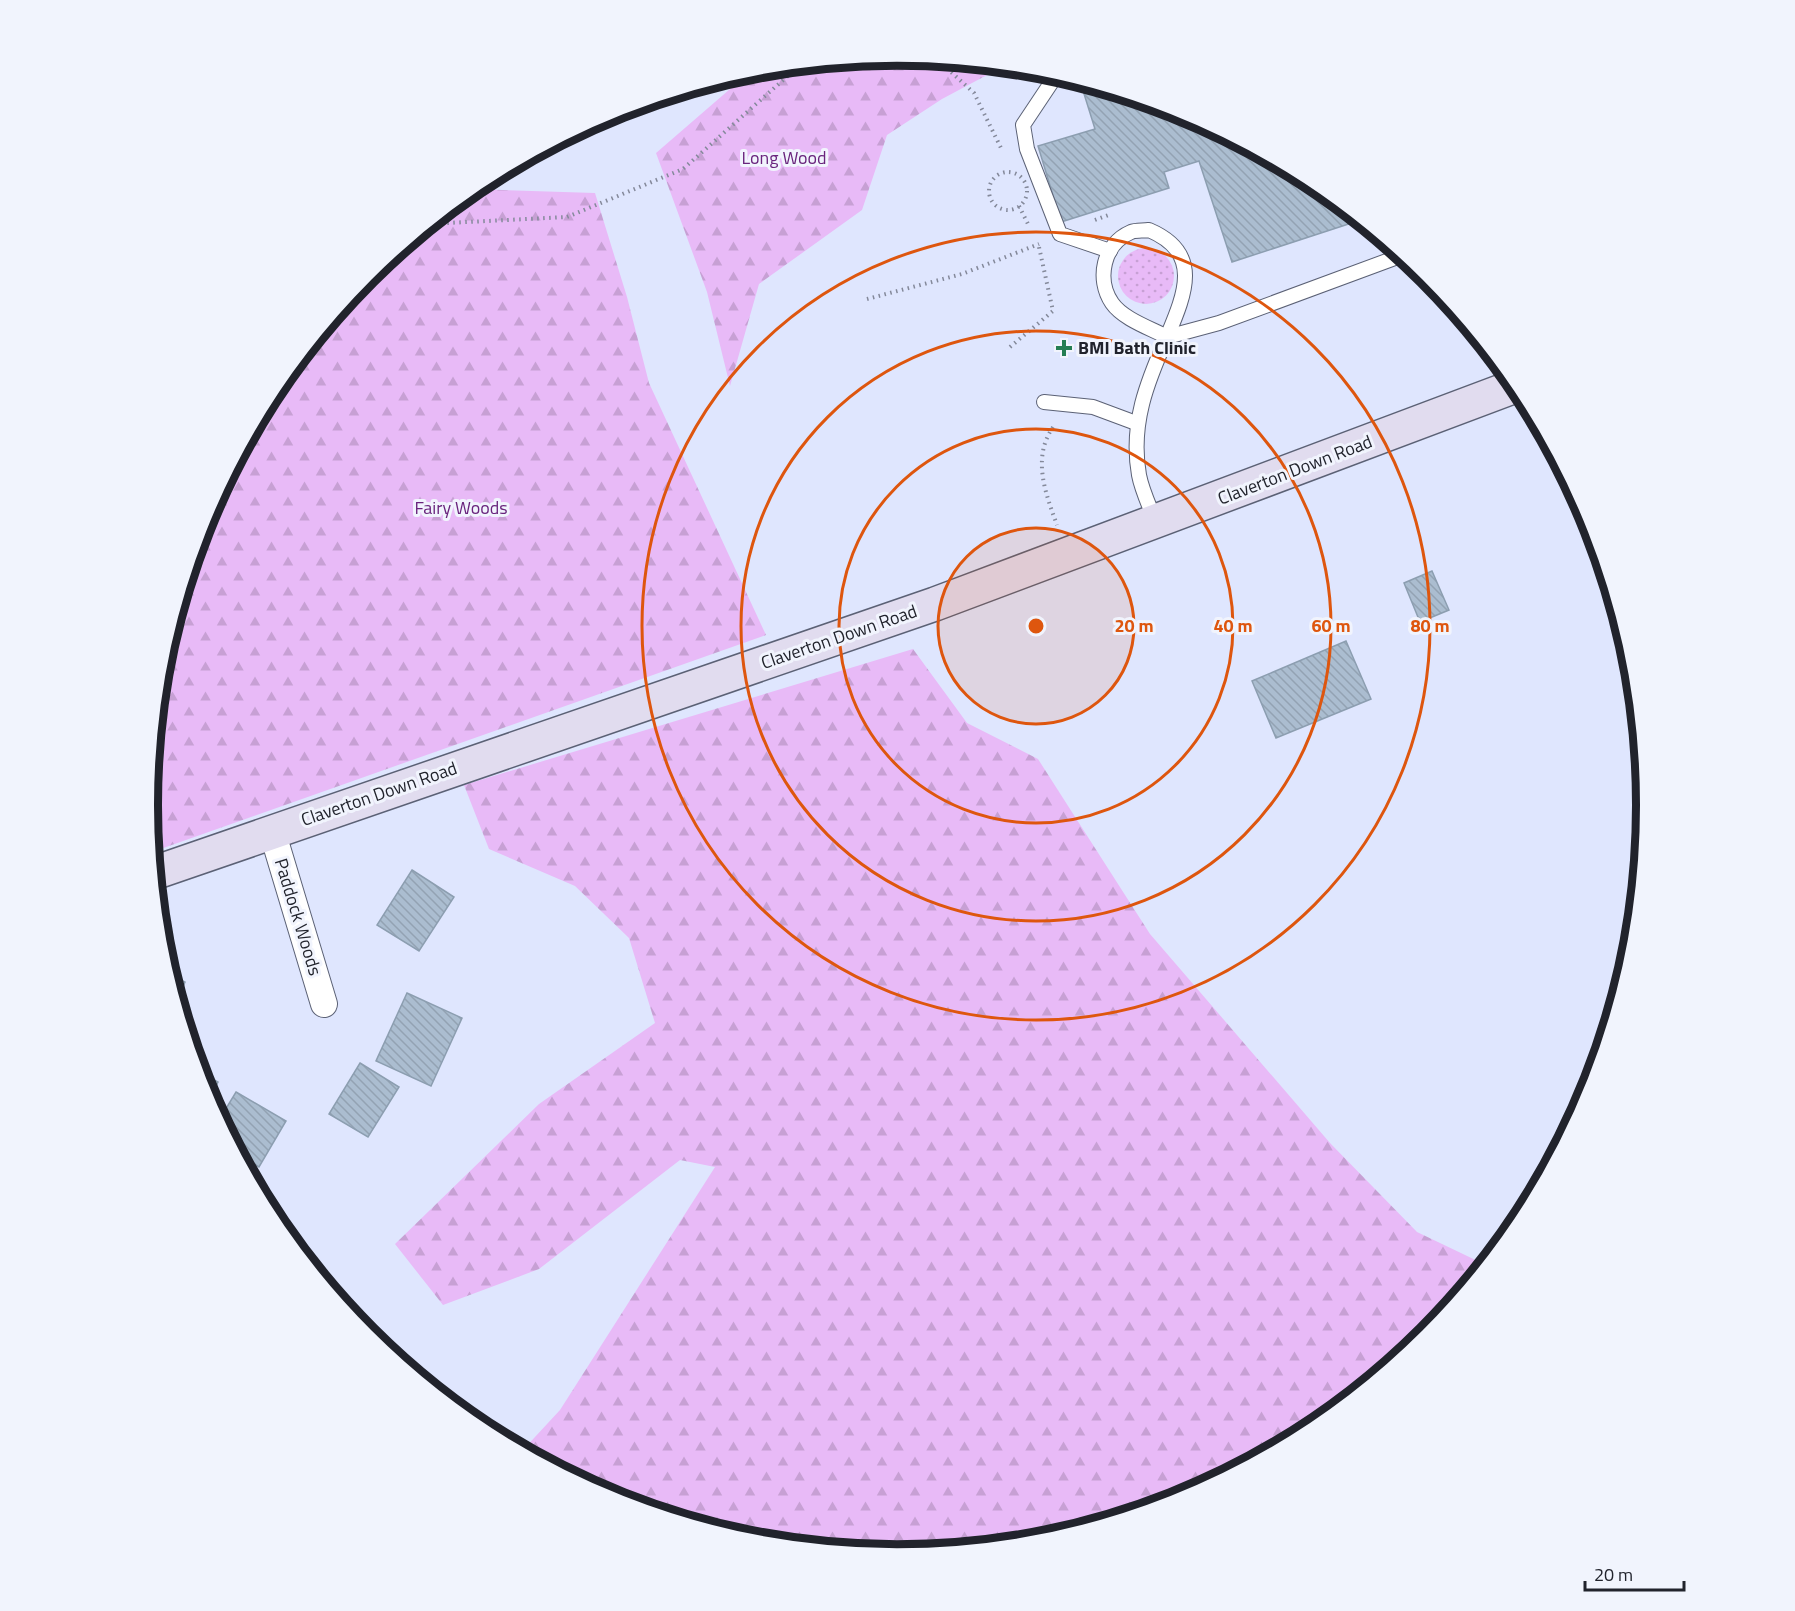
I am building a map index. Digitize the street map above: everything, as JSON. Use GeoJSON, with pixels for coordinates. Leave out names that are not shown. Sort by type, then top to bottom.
{"type":"FeatureCollection","features":[{"type":"Feature","properties":{"kind":"street","name":"Claverton Down Road"},"geometry":{"type":"LineString","coordinates":[[161,870],[923,608],[1156,523],[1508,389]]}},
{"type":"Feature","properties":{"kind":"street","name":"Paddock Woods"},"geometry":{"type":"LineString","coordinates":[[272,831],[324,1004]]}},
{"type":"Feature","properties":{"kind":"lane"},"geometry":{"type":"LineString","coordinates":[[1051,82],[1023,124],[1027,149],[1060,234],[1110,251]]}},
{"type":"Feature","properties":{"kind":"lane"},"geometry":{"type":"LineString","coordinates":[[1156,523],[1139,476],[1136,423],[1152,371],[1167,337],[1184,296],[1185,271],[1180,251],[1166,237],[1149,230],[1131,232],[1117,242],[1104,260],[1103,284],[1113,304],[1138,322],[1167,337],[1219,323],[1394,258]]}},
{"type":"Feature","properties":{"kind":"lane"},"geometry":{"type":"LineString","coordinates":[[1044,402],[1093,407],[1136,423]]}},
{"type":"Feature","properties":{"kind":"path"},"geometry":{"type":"LineString","coordinates":[[947,68],[974,93],[1003,152]]}},
{"type":"Feature","properties":{"kind":"path"},"geometry":{"type":"LineString","coordinates":[[444,222],[567,217],[683,169],[790,74]]}},
{"type":"Feature","properties":{"kind":"path"},"geometry":{"type":"LineString","coordinates":[[1008,162],[1013,172]]}},
{"type":"Feature","properties":{"kind":"path"},"geometry":{"type":"LineString","coordinates":[[1004,172],[1013,172],[1022,177],[1028,189],[1025,200],[1019,206],[1002,209],[994,204],[990,193],[993,179],[1004,172]]}},
{"type":"Feature","properties":{"kind":"path"},"geometry":{"type":"LineString","coordinates":[[1019,206],[1029,226]]}},
{"type":"Feature","properties":{"kind":"path"},"geometry":{"type":"LineString","coordinates":[[867,299],[962,274],[1119,211]]}},
{"type":"Feature","properties":{"kind":"path"},"geometry":{"type":"LineString","coordinates":[[1010,347],[1053,311],[1039,245],[1034,235]]}},
{"type":"Feature","properties":{"kind":"path"},"geometry":{"type":"LineString","coordinates":[[1067,555],[1046,495],[1041,462],[1048,435],[1069,403]]}},
{"type":"Feature","properties":{"kind":"green space","name":"Long Wood"},"geometry":{"type":"Polygon","coordinates":[[[898,66],[993,72],[942,99],[887,135],[862,210],[759,284],[730,386],[707,292],[656,153],[736,84],[801,72],[849,68],[898,66]]]}},
{"type":"Feature","properties":{"kind":"green space","name":"Fairy Woods"},"geometry":{"type":"Polygon","coordinates":[[[489,190],[595,193],[627,297],[649,383],[766,635],[160,849],[158,806],[160,757],[164,709],[172,661],[197,568],[234,478],[283,395],[311,355],[342,318],[410,250],[447,219],[489,190]]]}},
{"type":"Feature","properties":{"kind":"green space"},"geometry":{"type":"Polygon","coordinates":[[[1146,248],[1157,250],[1166,256],[1172,265],[1174,276],[1172,287],[1166,296],[1157,302],[1146,304],[1135,302],[1126,296],[1120,287],[1118,276],[1120,265],[1126,256],[1135,250],[1146,248]]]}},
{"type":"Feature","properties":{"kind":"green space"},"geometry":{"type":"Polygon","coordinates":[[[913,649],[967,723],[1038,759],[1150,934],[1330,1143],[1417,1232],[1479,1262],[1420,1328],[1385,1361],[1348,1392],[1267,1446],[1225,1469],[1135,1506],[1042,1531],[994,1539],[898,1545],[801,1539],[706,1520],[660,1506],[570,1469],[527,1445],[560,1410],[715,1167],[680,1160],[539,1269],[443,1305],[395,1244],[539,1104],[655,1023],[629,938],[575,886],[489,849],[464,785],[913,649]]]}},
{"type":"Feature","properties":{"kind":"building"},"geometry":{"type":"Polygon","coordinates":[[[1083,90],[1135,105],[1225,142],[1267,165],[1352,223],[1232,262],[1199,161],[1164,172],[1169,188],[1061,222],[1038,146],[1095,129],[1083,90]]]}},
{"type":"Feature","properties":{"kind":"building"},"geometry":{"type":"Polygon","coordinates":[[[1432,571],[1449,610],[1420,622],[1404,583],[1432,571]]]}},
{"type":"Feature","properties":{"kind":"building"},"geometry":{"type":"Polygon","coordinates":[[[1346,641],[1371,699],[1276,738],[1252,681],[1346,641]]]}},
{"type":"Feature","properties":{"kind":"building"},"geometry":{"type":"Polygon","coordinates":[[[412,870],[454,897],[419,951],[377,925],[412,870]]]}},
{"type":"Feature","properties":{"kind":"building"},"geometry":{"type":"Polygon","coordinates":[[[179,979],[185,982],[181,990],[179,979]]]}},
{"type":"Feature","properties":{"kind":"building"},"geometry":{"type":"Polygon","coordinates":[[[407,993],[462,1018],[431,1086],[376,1061],[407,993]]]}},
{"type":"Feature","properties":{"kind":"building"},"geometry":{"type":"Polygon","coordinates":[[[360,1063],[399,1087],[368,1137],[329,1114],[360,1063]]]}},
{"type":"Feature","properties":{"kind":"building"},"geometry":{"type":"Polygon","coordinates":[[[210,1078],[218,1082],[214,1089],[210,1078]]]}},
{"type":"Feature","properties":{"kind":"building"},"geometry":{"type":"Polygon","coordinates":[[[236,1092],[286,1121],[259,1167],[250,1162],[224,1111],[236,1092]]]}},
{"type":"Feature","properties":{"kind":"place","name":"BMI Bath Clinic"},"geometry":{"type":"Point","coordinates":[1064,348]}}]}
